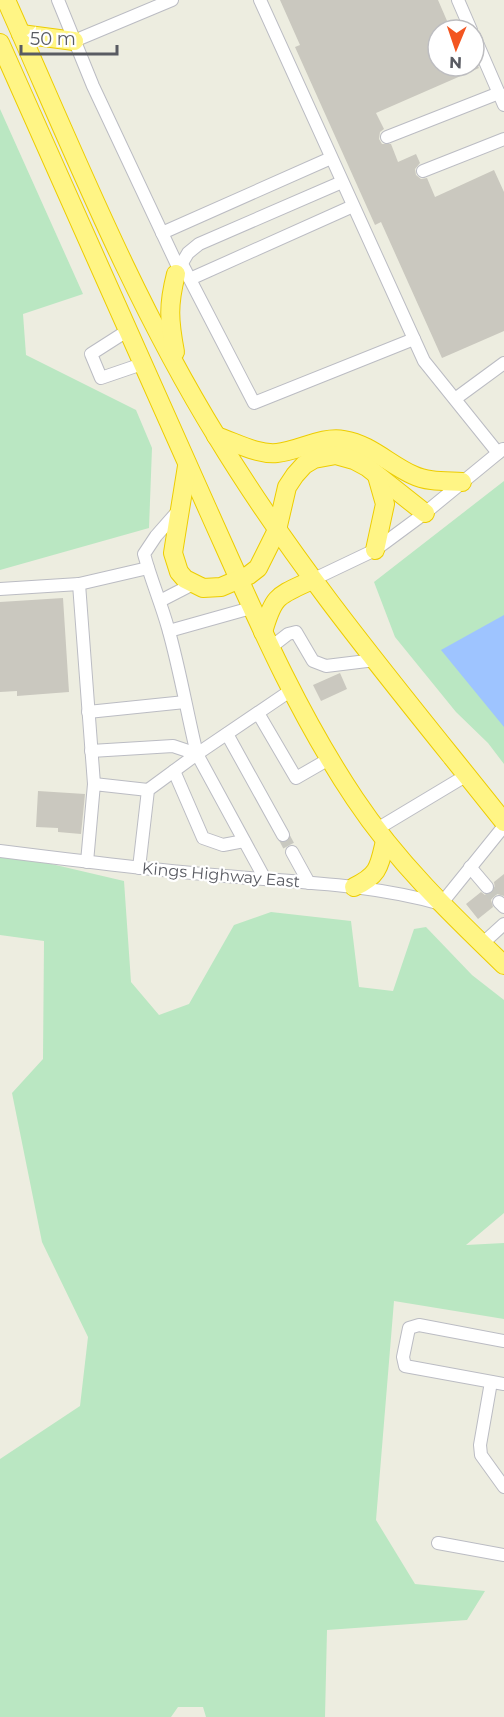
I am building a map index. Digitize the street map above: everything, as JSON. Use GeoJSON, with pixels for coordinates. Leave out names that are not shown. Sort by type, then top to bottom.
{"type":"FeatureCollection","features":[{"type":"Feature","properties":{"kind":"highway"},"geometry":{"type":"LineString","coordinates":[[6,0],[144,307],[216,436],[312,580],[504,824]]}},
{"type":"Feature","properties":{"kind":"highway"},"geometry":{"type":"LineString","coordinates":[[21,34],[74,40]]}},
{"type":"Feature","properties":{"kind":"highway"},"geometry":{"type":"LineString","coordinates":[[0,43],[187,466],[290,691],[329,759],[381,835],[441,904],[504,965]]}},
{"type":"Feature","properties":{"kind":"highway"},"geometry":{"type":"LineString","coordinates":[[179,371],[170,325],[169,302],[182,271]]}},
{"type":"Feature","properties":{"kind":"highway"},"geometry":{"type":"LineString","coordinates":[[216,436],[264,453],[285,452],[326,440],[352,441],[412,475],[423,479],[462,482]]}},
{"type":"Feature","properties":{"kind":"highway"},"geometry":{"type":"LineString","coordinates":[[187,466],[174,536],[174,561],[179,572],[193,584],[203,588],[221,587],[249,575],[258,568],[277,530],[287,488],[295,475],[314,459],[324,456],[345,456],[367,467],[425,513]]}},
{"type":"Feature","properties":{"kind":"highway"},"geometry":{"type":"LineString","coordinates":[[375,550],[385,504],[377,476]]}},
{"type":"Feature","properties":{"kind":"highway"},"geometry":{"type":"LineString","coordinates":[[266,640],[270,607],[281,595],[312,580]]}},
{"type":"Feature","properties":{"kind":"highway"},"geometry":{"type":"LineString","coordinates":[[354,887],[366,881],[378,869],[381,835]]}},
{"type":"Feature","properties":{"kind":"street"},"geometry":{"type":"LineString","coordinates":[[58,0],[96,93],[162,233],[254,404],[414,339]]}},
{"type":"Feature","properties":{"kind":"street"},"geometry":{"type":"LineString","coordinates":[[74,40],[172,0]]}},
{"type":"Feature","properties":{"kind":"street"},"geometry":{"type":"LineString","coordinates":[[260,0],[424,361],[501,450],[425,513],[375,550],[312,580]]}},
{"type":"Feature","properties":{"kind":"street"},"geometry":{"type":"LineString","coordinates":[[459,0],[466,18]]}},
{"type":"Feature","properties":{"kind":"street"},"geometry":{"type":"LineString","coordinates":[[486,63],[504,105]]}},
{"type":"Feature","properties":{"kind":"street"},"geometry":{"type":"LineString","coordinates":[[387,137],[499,93]]}},
{"type":"Feature","properties":{"kind":"street"},"geometry":{"type":"LineString","coordinates":[[423,171],[504,139]]}},
{"type":"Feature","properties":{"kind":"street"},"geometry":{"type":"LineString","coordinates":[[162,233],[332,158]]}},
{"type":"Feature","properties":{"kind":"street"},"geometry":{"type":"LineString","coordinates":[[182,271],[188,253],[199,244],[342,182]]}},
{"type":"Feature","properties":{"kind":"street"},"geometry":{"type":"LineString","coordinates":[[182,271],[353,206]]}},
{"type":"Feature","properties":{"kind":"street"},"geometry":{"type":"LineString","coordinates":[[127,331],[91,354],[100,378],[142,364]]}},
{"type":"Feature","properties":{"kind":"street"},"geometry":{"type":"LineString","coordinates":[[455,399],[504,363]]}},
{"type":"Feature","properties":{"kind":"street"},"geometry":{"type":"LineString","coordinates":[[179,510],[156,536],[144,554],[169,631],[196,754],[265,879]]}},
{"type":"Feature","properties":{"kind":"street"},"geometry":{"type":"LineString","coordinates":[[0,589],[79,584],[148,568]]}},
{"type":"Feature","properties":{"kind":"street"},"geometry":{"type":"LineString","coordinates":[[79,584],[94,784],[87,862]]}},
{"type":"Feature","properties":{"kind":"street"},"geometry":{"type":"LineString","coordinates":[[160,601],[193,584]]}},
{"type":"Feature","properties":{"kind":"street"},"geometry":{"type":"LineString","coordinates":[[169,631],[251,608]]}},
{"type":"Feature","properties":{"kind":"street"},"geometry":{"type":"LineString","coordinates":[[266,640],[296,632],[313,661],[326,666],[375,660]]}},
{"type":"Feature","properties":{"kind":"street"},"geometry":{"type":"LineString","coordinates":[[94,784],[148,790],[196,754],[290,691]]}},
{"type":"Feature","properties":{"kind":"street"},"geometry":{"type":"LineString","coordinates":[[88,712],[185,702]]}},
{"type":"Feature","properties":{"kind":"street"},"geometry":{"type":"LineString","coordinates":[[258,713],[296,778],[329,759]]}},
{"type":"Feature","properties":{"kind":"street"},"geometry":{"type":"LineString","coordinates":[[227,734],[283,835]]}},
{"type":"Feature","properties":{"kind":"street"},"geometry":{"type":"LineString","coordinates":[[91,751],[172,747],[196,754]]}},
{"type":"Feature","properties":{"kind":"street"},"geometry":{"type":"LineString","coordinates":[[174,771],[203,838],[224,845],[244,841]]}},
{"type":"Feature","properties":{"kind":"street"},"geometry":{"type":"LineString","coordinates":[[381,835],[466,775]]}},
{"type":"Feature","properties":{"kind":"street"},"geometry":{"type":"LineString","coordinates":[[139,868],[148,790]]}},
{"type":"Feature","properties":{"kind":"street"},"geometry":{"type":"LineString","coordinates":[[441,904],[504,824]]}},
{"type":"Feature","properties":{"kind":"street","name":"Kings Highway East"},"geometry":{"type":"LineString","coordinates":[[0,851],[139,868],[354,887],[396,893],[441,904]]}},
{"type":"Feature","properties":{"kind":"street"},"geometry":{"type":"LineString","coordinates":[[292,852],[309,883]]}},
{"type":"Feature","properties":{"kind":"street"},"geometry":{"type":"LineString","coordinates":[[470,867],[487,887]]}},
{"type":"Feature","properties":{"kind":"street"},"geometry":{"type":"LineString","coordinates":[[482,944],[504,924]]}},
{"type":"Feature","properties":{"kind":"street"},"geometry":{"type":"LineString","coordinates":[[504,1341],[419,1325],[409,1328],[403,1357],[405,1366],[498,1383],[480,1445],[481,1455],[504,1487]]}},
{"type":"Feature","properties":{"kind":"street"},"geometry":{"type":"LineString","coordinates":[[438,1543],[504,1555]]}},
{"type":"Feature","properties":{"kind":"green space"},"geometry":{"type":"Polygon","coordinates":[[[0,109],[83,294],[23,314],[26,355],[136,410],[152,448],[149,528],[0,570],[0,109]]]}},
{"type":"Feature","properties":{"kind":"green space"},"geometry":{"type":"Polygon","coordinates":[[[504,481],[504,764],[488,743],[456,712],[395,637],[374,582],[504,481]]]}},
{"type":"Feature","properties":{"kind":"green space"},"geometry":{"type":"Polygon","coordinates":[[[0,852],[124,881],[131,982],[159,1015],[189,1004],[234,925],[271,912],[351,921],[359,987],[393,991],[414,929],[426,927],[472,975],[504,1000],[504,1213],[466,1245],[504,1243],[504,1319],[394,1301],[376,1520],[415,1584],[485,1591],[467,1620],[327,1630],[325,1717],[206,1717],[203,1707],[178,1707],[171,1717],[0,1717],[0,1459],[80,1406],[88,1337],[42,1242],[12,1093],[43,1059],[44,941],[0,935],[0,852]]]}},
{"type":"Feature","properties":{"kind":"water"},"geometry":{"type":"Polygon","coordinates":[[[504,615],[504,727],[441,650],[504,615]]]}},
{"type":"Feature","properties":{"kind":"building"},"geometry":{"type":"Polygon","coordinates":[[[280,0],[438,0],[446,18],[426,18],[426,78],[456,78],[376,113],[384,129],[380,132],[379,139],[382,144],[391,144],[398,162],[416,154],[420,163],[415,169],[416,175],[421,179],[427,178],[435,197],[494,170],[504,192],[504,331],[442,358],[381,222],[375,225],[295,47],[300,45],[280,0]]]}},
{"type":"Feature","properties":{"kind":"building"},"geometry":{"type":"Polygon","coordinates":[[[63,598],[69,692],[17,696],[17,691],[0,692],[0,602],[63,598]]]}},
{"type":"Feature","properties":{"kind":"building"},"geometry":{"type":"Polygon","coordinates":[[[340,673],[347,689],[321,701],[313,685],[340,673]]]}},
{"type":"Feature","properties":{"kind":"building"},"geometry":{"type":"Polygon","coordinates":[[[38,791],[85,794],[81,834],[58,832],[58,828],[36,827],[38,791]]]}},
{"type":"Feature","properties":{"kind":"building"},"geometry":{"type":"Polygon","coordinates":[[[504,874],[504,896],[497,894],[494,896],[491,900],[493,907],[478,919],[466,904],[481,892],[485,895],[492,894],[495,889],[494,882],[504,874]]]}},
{"type":"Feature","properties":{"kind":"tunnel"},"geometry":{"type":"LineString","coordinates":[[283,835],[292,852]]}},
{"type":"Feature","properties":{"kind":"tunnel"},"geometry":{"type":"LineString","coordinates":[[487,887],[499,902]]}}]}
